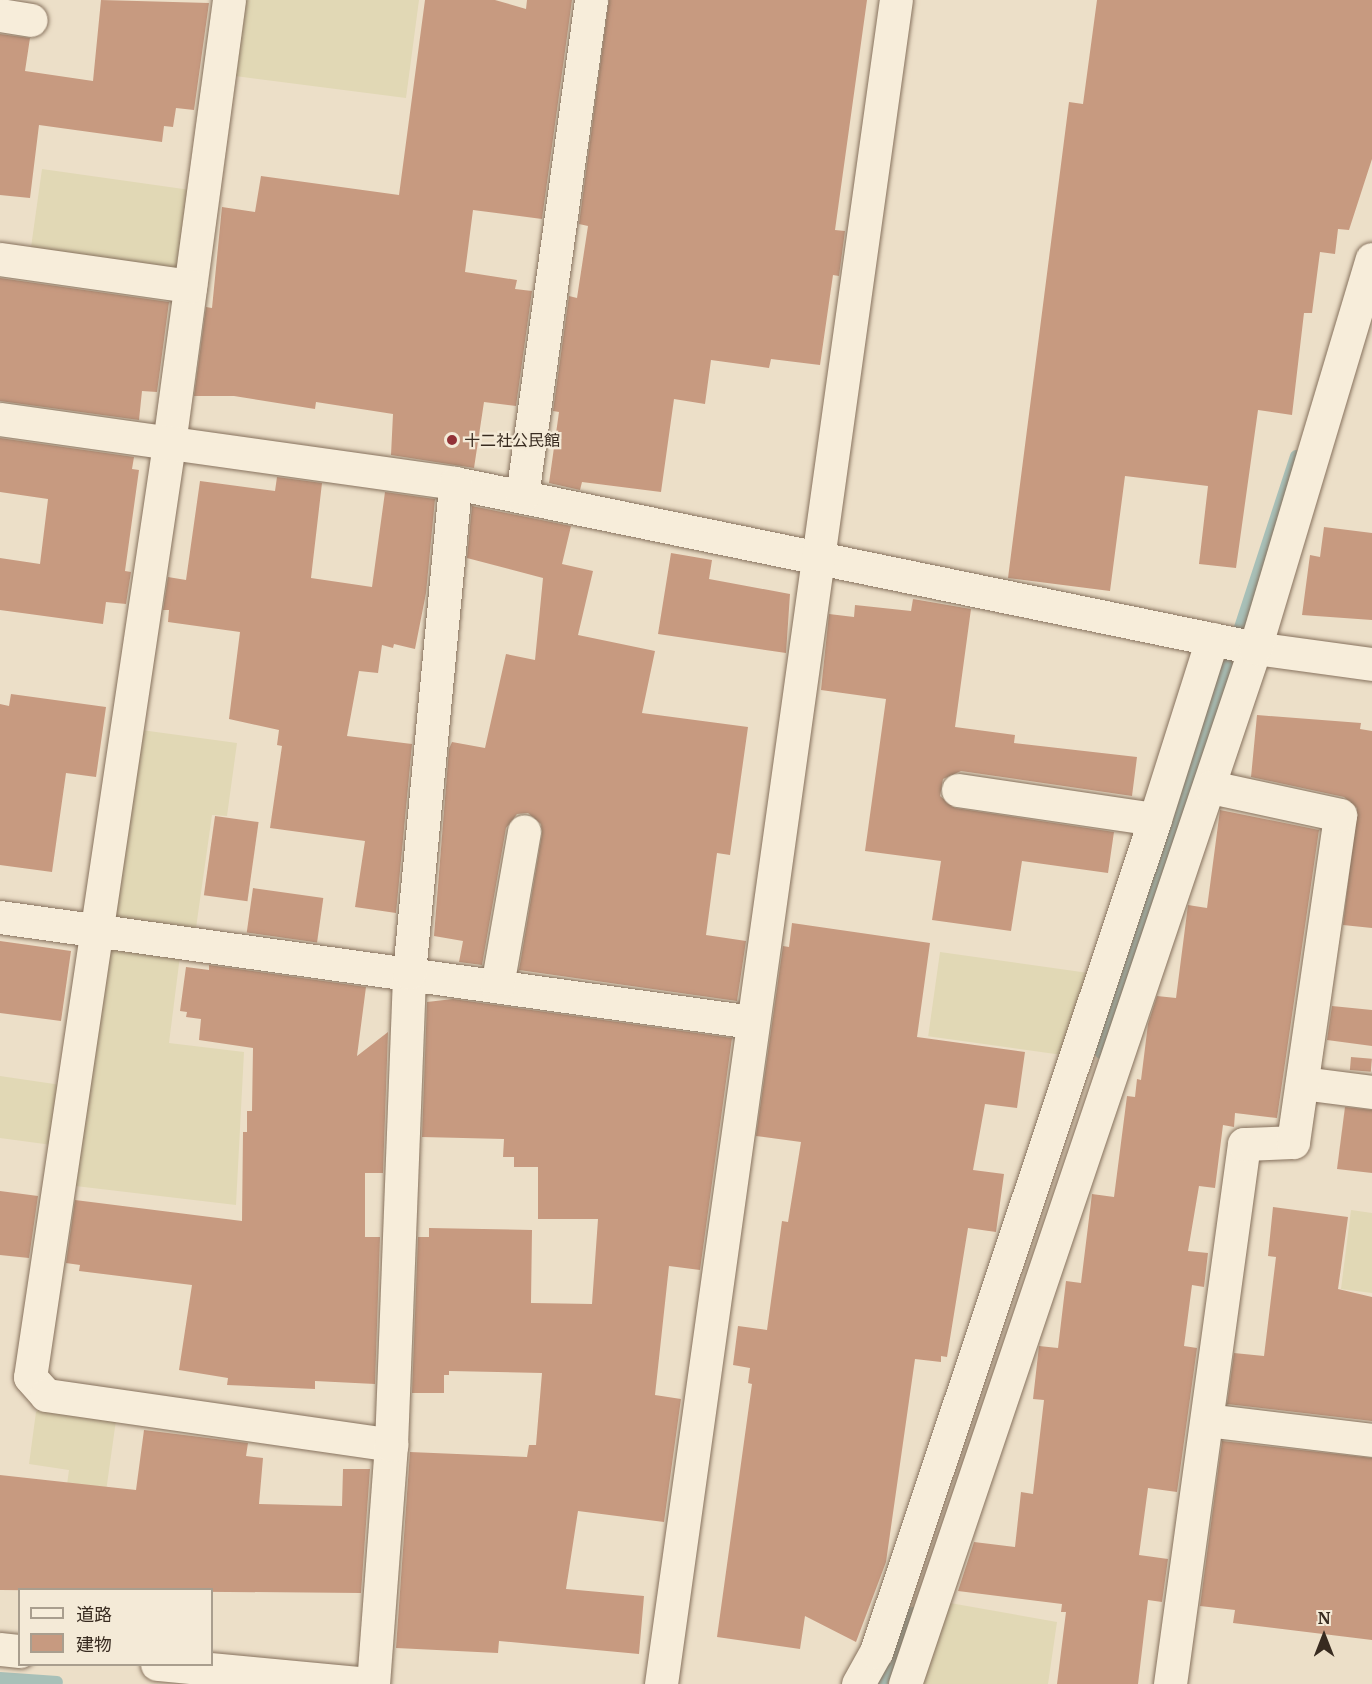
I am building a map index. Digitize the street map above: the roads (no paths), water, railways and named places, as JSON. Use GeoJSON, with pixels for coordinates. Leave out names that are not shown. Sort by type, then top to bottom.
{"type":"FeatureCollection","features":[{"type":"Feature","properties":{"kind":"street"},"geometry":{"type":"LineString","coordinates":[[229,0],[169,444],[30,1377],[46,1395],[391,1444]]}},
{"type":"Feature","properties":{"kind":"street"},"geometry":{"type":"LineString","coordinates":[[522,496],[591,0]]}},
{"type":"Feature","properties":{"kind":"street"},"geometry":{"type":"LineString","coordinates":[[661,1684],[896,0]]}},
{"type":"Feature","properties":{"kind":"street"},"geometry":{"type":"LineString","coordinates":[[0,259],[190,286]]}},
{"type":"Feature","properties":{"kind":"street"},"geometry":{"type":"LineString","coordinates":[[905,1684],[1210,787],[1255,648],[1372,259]]}},
{"type":"Feature","properties":{"kind":"street"},"geometry":{"type":"LineString","coordinates":[[0,419],[455,483],[1255,648],[1372,664]]}},
{"type":"Feature","properties":{"kind":"street"},"geometry":{"type":"LineString","coordinates":[[373,1684],[391,1444],[409,973],[455,483]]}},
{"type":"Feature","properties":{"kind":"street"},"geometry":{"type":"LineString","coordinates":[[858,1684],[880,1641],[1155,819],[1212,639]]}},
{"type":"Feature","properties":{"kind":"street"},"geometry":{"type":"LineString","coordinates":[[1170,1684],[1244,1144],[1293,1142],[1340,815],[1210,787]]}},
{"type":"Feature","properties":{"kind":"street"},"geometry":{"type":"LineString","coordinates":[[958,790],[1155,819]]}},
{"type":"Feature","properties":{"kind":"street"},"geometry":{"type":"LineString","coordinates":[[497,986],[524,831]]}},
{"type":"Feature","properties":{"kind":"street"},"geometry":{"type":"LineString","coordinates":[[0,917],[752,1022]]}},
{"type":"Feature","properties":{"kind":"street"},"geometry":{"type":"LineString","coordinates":[[1302,1083],[1372,1092]]}},
{"type":"Feature","properties":{"kind":"street"},"geometry":{"type":"LineString","coordinates":[[1207,1420],[1372,1440]]}},
{"type":"Feature","properties":{"kind":"street"},"geometry":{"type":"LineString","coordinates":[[0,1649],[18,1651]]}},
{"type":"Feature","properties":{"kind":"street"},"geometry":{"type":"LineString","coordinates":[[159,1684],[162,1666]]}},
{"type":"Feature","properties":{"kind":"street"},"geometry":{"type":"LineString","coordinates":[[173,1666],[368,1684]]}},
{"type":"Feature","properties":{"kind":"waterway"},"geometry":{"type":"LineString","coordinates":[[1101,1053],[1296,456]]}},
{"type":"Feature","properties":{"kind":"waterway"},"geometry":{"type":"LineString","coordinates":[[881,1684],[913,1613]]}},
{"type":"Feature","properties":{"kind":"waterway"},"geometry":{"type":"LineString","coordinates":[[0,1678],[57,1682]]}},
{"type":"Feature","properties":{"kind":"place","name":"十二社公民館"},"geometry":{"type":"Point","coordinates":[452,440]}}]}
